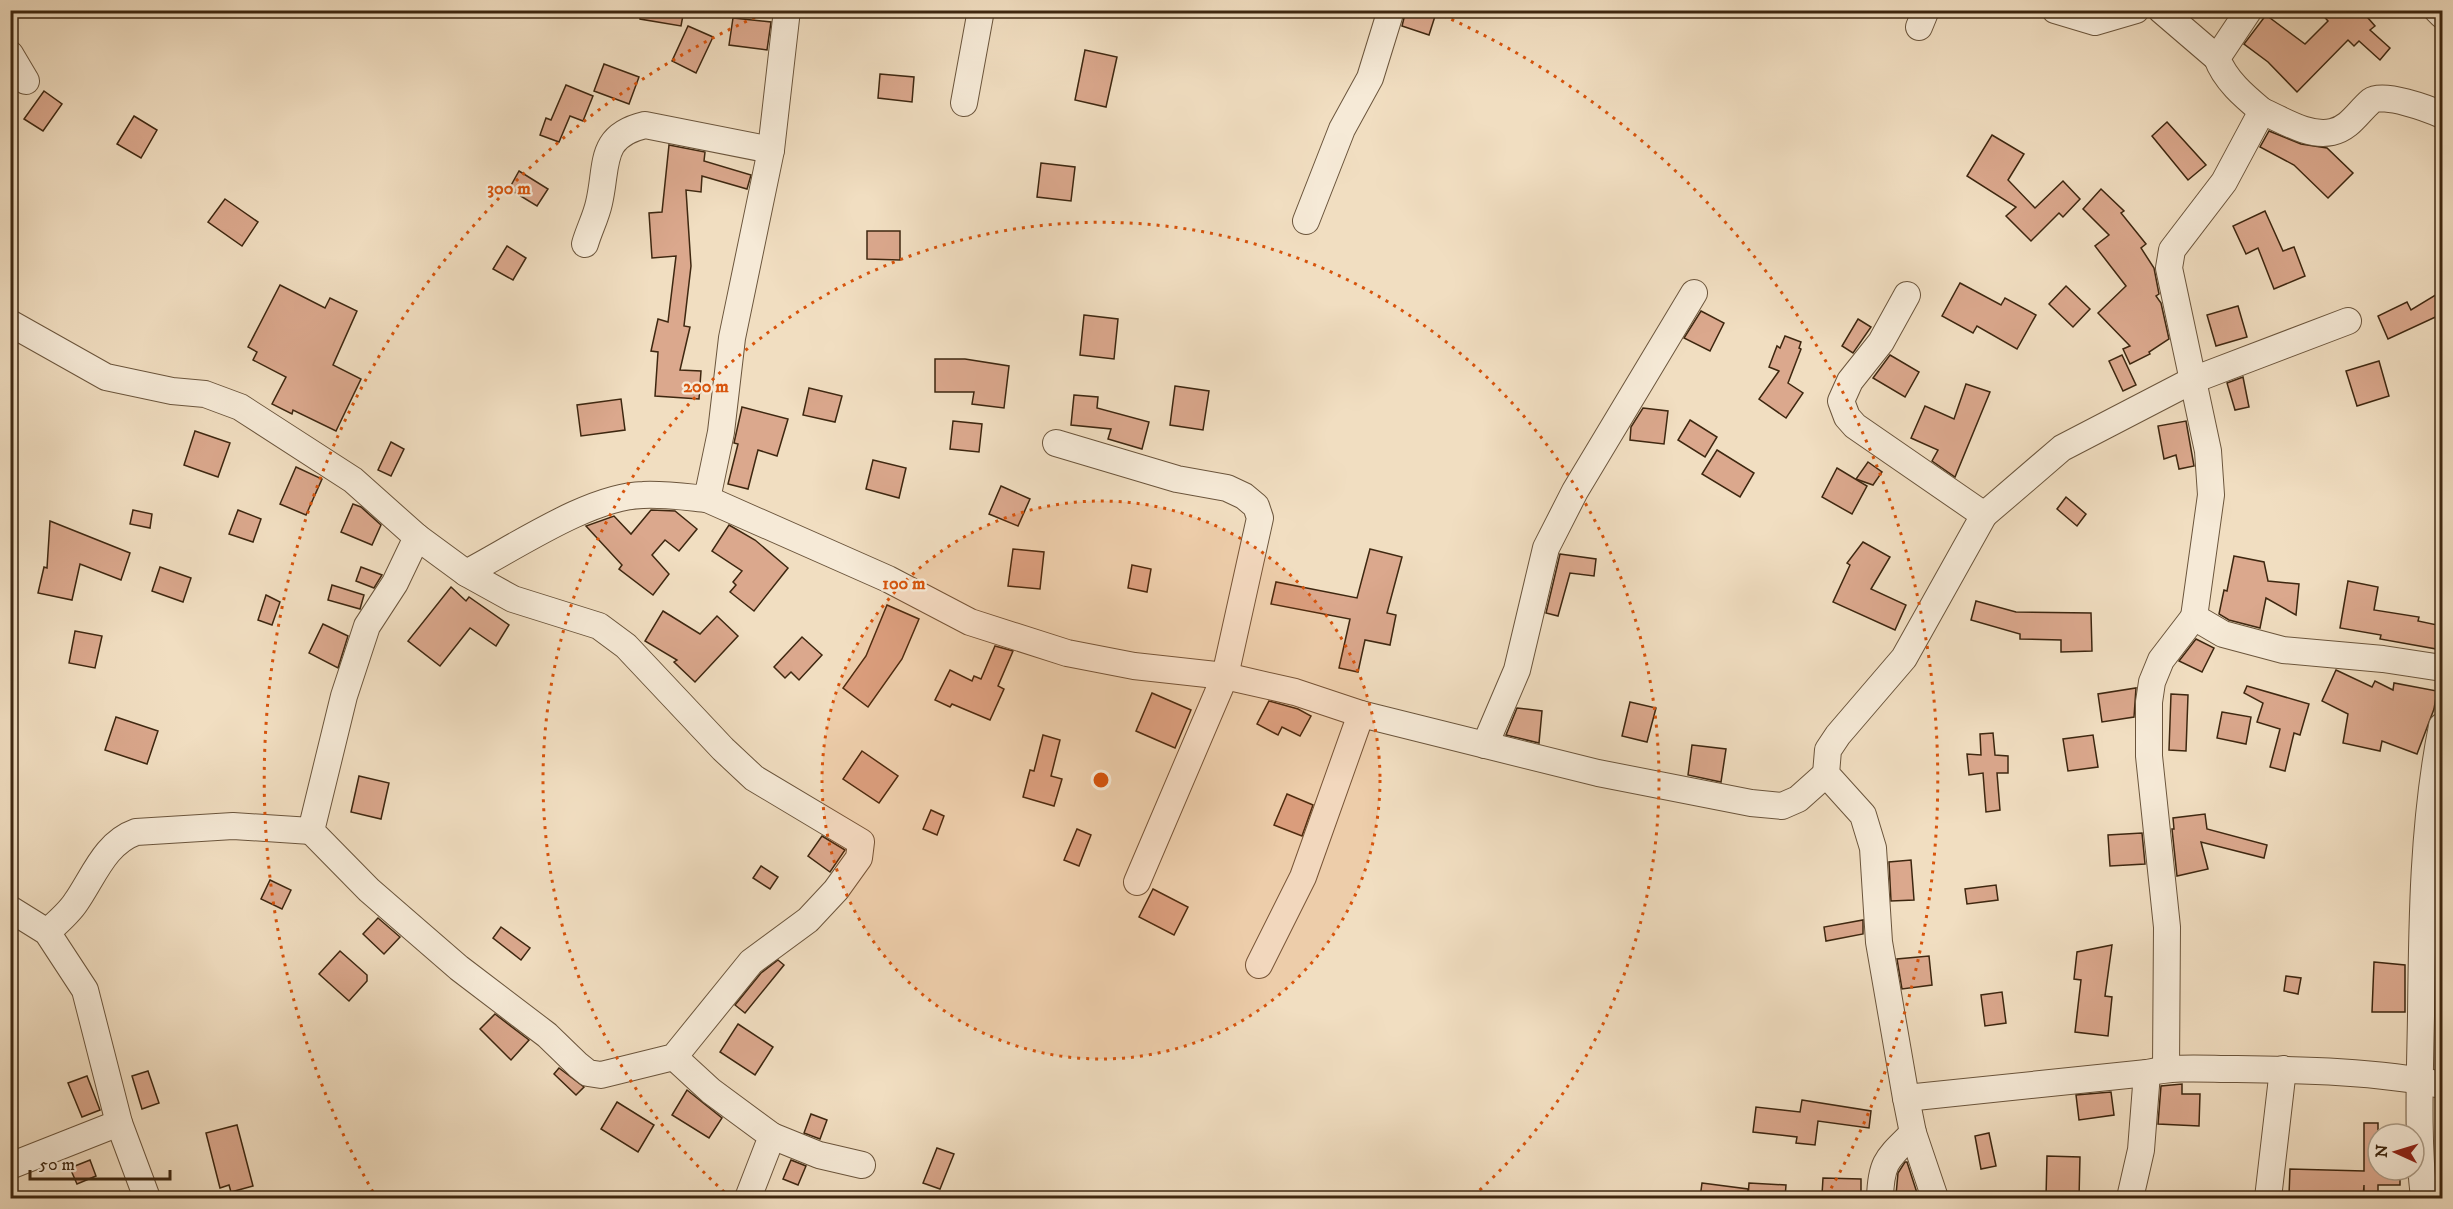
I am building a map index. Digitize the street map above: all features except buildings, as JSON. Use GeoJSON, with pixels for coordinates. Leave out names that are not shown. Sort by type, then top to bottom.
{"type":"FeatureCollection","features":[{"type":"Feature","properties":{"kind":"street"},"geometry":{"type":"LineString","coordinates":[[707,499],[721,432],[732,338],[771,150],[787,10]]}},
{"type":"Feature","properties":{"kind":"street"},"geometry":{"type":"LineString","coordinates":[[964,103],[981,10]]}},
{"type":"Feature","properties":{"kind":"street"},"geometry":{"type":"LineString","coordinates":[[1306,221],[1342,129],[1370,78],[1391,10]]}},
{"type":"Feature","properties":{"kind":"street"},"geometry":{"type":"LineString","coordinates":[[2055,10],[2095,22],[2136,10]]}},
{"type":"Feature","properties":{"kind":"street"},"geometry":{"type":"LineString","coordinates":[[2161,10],[2217,58],[2221,69],[2232,83],[2262,111],[2311,132],[2332,132],[2349,124],[2372,101],[2381,98],[2427,108],[2442,115]]}},
{"type":"Feature","properties":{"kind":"street"},"geometry":{"type":"LineString","coordinates":[[2217,58],[2249,10]]}},
{"type":"Feature","properties":{"kind":"street"},"geometry":{"type":"LineString","coordinates":[[2437,10],[2442,15]]}},
{"type":"Feature","properties":{"kind":"street"},"geometry":{"type":"LineString","coordinates":[[10,54],[26,81]]}},
{"type":"Feature","properties":{"kind":"street"},"geometry":{"type":"LineString","coordinates":[[2130,1198],[2157,1071],[2167,927],[2149,756],[2149,702],[2152,682],[2161,660],[2194,617],[2211,495],[2208,451],[2169,268],[2172,250],[2224,182],[2262,111]]}},
{"type":"Feature","properties":{"kind":"street"},"geometry":{"type":"LineString","coordinates":[[585,244],[599,203],[605,162],[615,140],[626,130],[645,125],[771,150]]}},
{"type":"Feature","properties":{"kind":"street"},"geometry":{"type":"LineString","coordinates":[[1485,745],[1517,670],[1546,548],[1575,491],[1694,292]]}},
{"type":"Feature","properties":{"kind":"street"},"geometry":{"type":"LineString","coordinates":[[1907,295],[1881,342],[1850,381],[1841,401],[1847,417],[1854,426],[1984,515]]}},
{"type":"Feature","properties":{"kind":"street"},"geometry":{"type":"LineString","coordinates":[[466,573],[578,513],[609,500],[641,495],[707,499],[888,579],[970,622],[1067,653],[1134,666],[1225,676],[1295,692],[1361,714],[1598,773],[1750,803],[1782,806],[1798,799],[1826,774],[1828,750],[1838,735],[1904,658],[1984,515],[2062,448],[2193,380],[2348,321]]}},
{"type":"Feature","properties":{"kind":"street"},"geometry":{"type":"LineString","coordinates":[[10,324],[106,377],[172,391],[205,394],[240,406],[353,480],[417,537],[466,573],[513,599],[599,626],[626,646],[723,749],[754,778],[861,842],[860,858],[836,890],[808,920],[751,962],[674,1057],[601,1075],[588,1073],[547,1035],[459,968],[369,890],[311,831],[233,826],[136,832],[123,836],[104,858],[75,904],[47,932]]}},
{"type":"Feature","properties":{"kind":"street"},"geometry":{"type":"LineString","coordinates":[[1056,444],[1177,479],[1227,488],[1244,496],[1256,506],[1260,518],[1225,676],[1137,882]]}},
{"type":"Feature","properties":{"kind":"street"},"geometry":{"type":"LineString","coordinates":[[311,831],[344,696],[367,626],[395,583],[417,537]]}},
{"type":"Feature","properties":{"kind":"street"},"geometry":{"type":"LineString","coordinates":[[2194,617],[2223,634],[2283,650],[2383,659],[2442,668]]}},
{"type":"Feature","properties":{"kind":"street"},"geometry":{"type":"LineString","coordinates":[[1259,965],[1303,877],[1361,714]]}},
{"type":"Feature","properties":{"kind":"street"},"geometry":{"type":"LineString","coordinates":[[2424,1198],[2420,1169],[2431,1083],[2426,833],[2442,726]]}},
{"type":"Feature","properties":{"kind":"street"},"geometry":{"type":"LineString","coordinates":[[1826,774],[1863,815],[1873,848],[1879,942],[1906,1098],[1913,1133],[1935,1198]]}},
{"type":"Feature","properties":{"kind":"street"},"geometry":{"type":"LineString","coordinates":[[10,909],[47,932],[85,990],[119,1123],[147,1198]]}},
{"type":"Feature","properties":{"kind":"street"},"geometry":{"type":"LineString","coordinates":[[674,1057],[711,1092],[772,1136],[819,1155],[862,1165]]}},
{"type":"Feature","properties":{"kind":"street"},"geometry":{"type":"LineString","coordinates":[[1906,1098],[2157,1071],[2283,1070],[2431,1083]]}},
{"type":"Feature","properties":{"kind":"street"},"geometry":{"type":"LineString","coordinates":[[2268,1198],[2283,1070]]}},
{"type":"Feature","properties":{"kind":"street"},"geometry":{"type":"LineString","coordinates":[[10,1166],[119,1123]]}},
{"type":"Feature","properties":{"kind":"street"},"geometry":{"type":"LineString","coordinates":[[1880,1198],[1881,1178],[1886,1160],[1913,1133]]}},
{"type":"Feature","properties":{"kind":"street"},"geometry":{"type":"LineString","coordinates":[[748,1198],[772,1136]]}}]}
